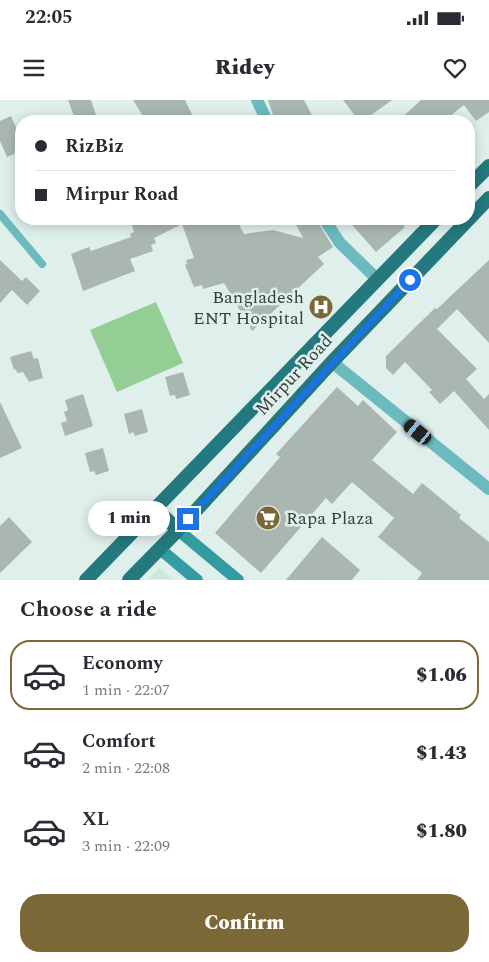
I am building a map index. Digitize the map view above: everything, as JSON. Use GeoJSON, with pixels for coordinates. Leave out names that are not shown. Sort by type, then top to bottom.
{"type":"FeatureCollection","features":[{"type":"Feature","properties":{"kind":"highway"},"geometry":{"type":"LineString","coordinates":[[475,180],[489,166]]}},
{"type":"Feature","properties":{"kind":"highway","name":"Mirpur Road"},"geometry":{"type":"LineString","coordinates":[[475,213],[489,198]]}},
{"type":"Feature","properties":{"kind":"highway","name":"Mirpur Road"},"geometry":{"type":"LineString","coordinates":[[86,580],[376,278],[430,225]]}},
{"type":"Feature","properties":{"kind":"highway","name":"Mirpur Road"},"geometry":{"type":"LineString","coordinates":[[129,580],[178,530],[197,507],[332,362],[463,225]]}},
{"type":"Feature","properties":{"kind":"highway"},"geometry":{"type":"LineString","coordinates":[[156,509],[178,530]]}},
{"type":"Feature","properties":{"kind":"main road"},"geometry":{"type":"LineString","coordinates":[[178,530],[238,580]]}},
{"type":"Feature","properties":{"kind":"main road"},"geometry":{"type":"LineString","coordinates":[[160,549],[197,580]]}},
{"type":"Feature","properties":{"kind":"street"},"geometry":{"type":"LineString","coordinates":[[257,100],[264,115]]}},
{"type":"Feature","properties":{"kind":"street"},"geometry":{"type":"LineString","coordinates":[[328,225],[340,243],[376,278]]}},
{"type":"Feature","properties":{"kind":"street"},"geometry":{"type":"LineString","coordinates":[[332,362],[489,490]]}},
{"type":"Feature","properties":{"kind":"lane"},"geometry":{"type":"LineString","coordinates":[[0,214],[42,264]]}},
{"type":"Feature","properties":{"kind":"shaded area"},"geometry":{"type":"Polygon","coordinates":[[[159,568],[173,579],[148,579],[159,568]]]}},
{"type":"Feature","properties":{"kind":"green space"},"geometry":{"type":"Polygon","coordinates":[[[156,302],[183,363],[117,392],[90,330],[156,302]]]}},
{"type":"Feature","properties":{"kind":"building"},"geometry":{"type":"Polygon","coordinates":[[[68,100],[91,100],[96,115],[74,115],[68,100]]]}},
{"type":"Feature","properties":{"kind":"building"},"geometry":{"type":"Polygon","coordinates":[[[133,100],[185,100],[192,115],[142,115],[133,100]]]}},
{"type":"Feature","properties":{"kind":"building"},"geometry":{"type":"Polygon","coordinates":[[[268,100],[304,100],[312,115],[273,115],[268,100]]]}},
{"type":"Feature","properties":{"kind":"building"},"geometry":{"type":"Polygon","coordinates":[[[343,100],[392,100],[371,115],[354,115],[343,100]]]}},
{"type":"Feature","properties":{"kind":"building"},"geometry":{"type":"Polygon","coordinates":[[[421,100],[489,100],[489,112],[476,121],[475,115],[472,115],[464,105],[452,115],[405,115],[421,100]]]}},
{"type":"Feature","properties":{"kind":"building"},"geometry":{"type":"Polygon","coordinates":[[[11,116],[15,125],[15,154],[7,157],[0,141],[0,121],[11,116]]]}},
{"type":"Feature","properties":{"kind":"building"},"geometry":{"type":"Polygon","coordinates":[[[132,225],[180,225],[154,238],[156,243],[151,245],[153,251],[130,259],[135,271],[83,291],[71,254],[89,247],[91,251],[131,237],[130,234],[134,232],[132,225]]]}},
{"type":"Feature","properties":{"kind":"building"},"geometry":{"type":"Polygon","coordinates":[[[182,225],[239,225],[244,234],[273,230],[303,238],[296,225],[320,225],[333,247],[318,257],[324,264],[252,331],[224,283],[203,289],[202,285],[194,287],[185,265],[187,264],[186,260],[194,258],[182,225]]]}},
{"type":"Feature","properties":{"kind":"building"},"geometry":{"type":"Polygon","coordinates":[[[352,225],[403,225],[405,227],[376,252],[352,225]]]}},
{"type":"Feature","properties":{"kind":"building"},"geometry":{"type":"Polygon","coordinates":[[[0,260],[22,281],[26,277],[40,291],[27,305],[12,290],[0,303],[0,260]]]}},
{"type":"Feature","properties":{"kind":"building"},"geometry":{"type":"Polygon","coordinates":[[[489,260],[489,343],[457,309],[437,329],[477,369],[466,379],[484,399],[489,394],[489,430],[454,391],[440,404],[429,392],[432,390],[405,362],[393,375],[386,368],[386,356],[435,308],[437,309],[489,260]]]}},
{"type":"Feature","properties":{"kind":"building"},"geometry":{"type":"Polygon","coordinates":[[[31,351],[34,359],[38,358],[43,378],[29,382],[23,372],[17,373],[16,369],[14,370],[10,357],[31,351]]]}},
{"type":"Feature","properties":{"kind":"building"},"geometry":{"type":"Polygon","coordinates":[[[183,372],[190,395],[176,399],[175,395],[170,396],[165,377],[183,372]]]}},
{"type":"Feature","properties":{"kind":"building"},"geometry":{"type":"Polygon","coordinates":[[[337,387],[358,406],[363,400],[397,432],[372,460],[413,494],[422,483],[461,515],[459,518],[489,542],[489,580],[417,580],[422,573],[378,537],[394,518],[352,482],[332,504],[326,498],[261,573],[215,533],[280,457],[276,454],[337,387]]]}},
{"type":"Feature","properties":{"kind":"building"},"geometry":{"type":"Polygon","coordinates":[[[83,394],[93,426],[65,436],[61,423],[67,421],[64,412],[68,410],[65,400],[83,394]]]}},
{"type":"Feature","properties":{"kind":"building"},"geometry":{"type":"Polygon","coordinates":[[[0,402],[22,448],[0,458],[0,402]]]}},
{"type":"Feature","properties":{"kind":"building"},"geometry":{"type":"Polygon","coordinates":[[[142,409],[148,432],[135,436],[133,432],[129,434],[124,414],[142,409]]]}},
{"type":"Feature","properties":{"kind":"building"},"geometry":{"type":"Polygon","coordinates":[[[103,448],[109,471],[96,475],[94,471],[90,472],[85,453],[103,448]]]}},
{"type":"Feature","properties":{"kind":"building"},"geometry":{"type":"Polygon","coordinates":[[[9,517],[32,542],[0,573],[0,526],[9,517]]]}},
{"type":"Feature","properties":{"kind":"building"},"geometry":{"type":"Polygon","coordinates":[[[322,537],[360,570],[352,580],[286,580],[322,537]]]}},
{"type":"Feature","properties":{"kind":"place","name":"Bangladesh ENT Hospital"},"geometry":{"type":"Point","coordinates":[321,307]}},
{"type":"Feature","properties":{"kind":"place","name":"Rapa Plaza"},"geometry":{"type":"Point","coordinates":[268,518]}},
{"type":"Feature","properties":{"kind":"route"},"geometry":{"type":"LineString","coordinates":[[188,519],[197,507],[410,280]]}}]}
